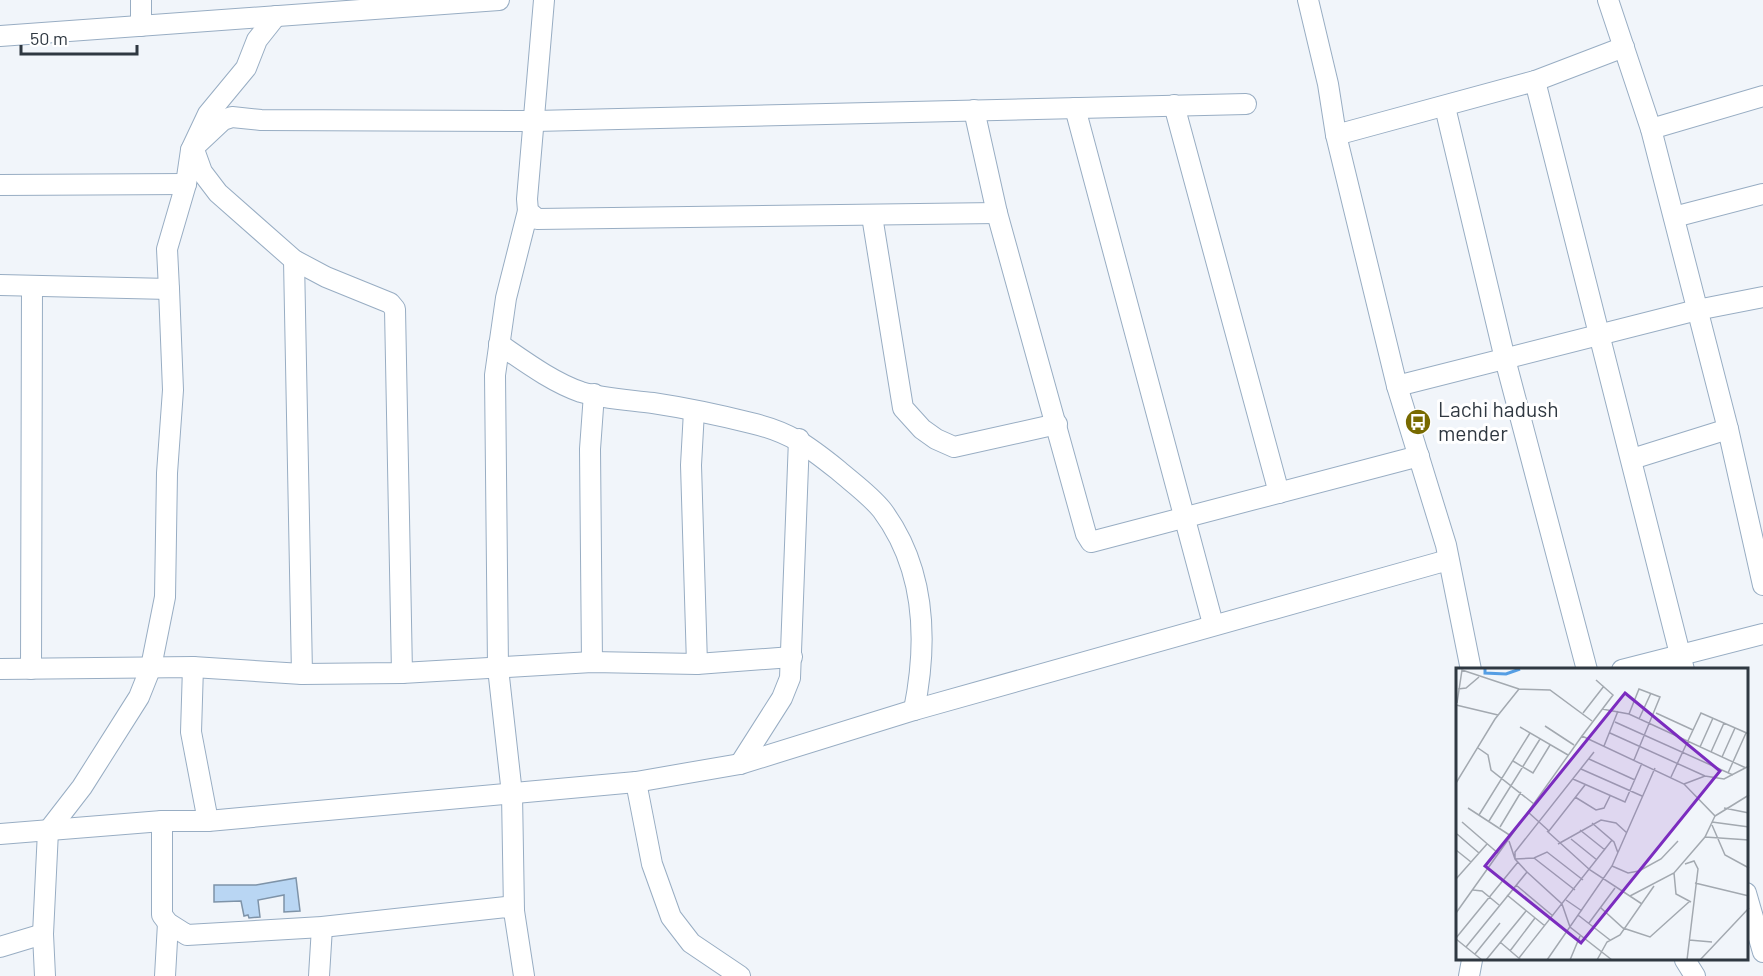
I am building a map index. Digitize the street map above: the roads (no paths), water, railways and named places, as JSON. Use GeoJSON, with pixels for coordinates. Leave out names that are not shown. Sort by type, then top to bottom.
{"type":"FeatureCollection","features":[{"type":"Feature","properties":{"kind":"street"},"geometry":{"type":"LineString","coordinates":[[141,0],[141,26]]}},
{"type":"Feature","properties":{"kind":"street"},"geometry":{"type":"LineString","coordinates":[[0,36],[276,16],[317,6],[500,0]]}},
{"type":"Feature","properties":{"kind":"street"},"geometry":{"type":"LineString","coordinates":[[524,976],[514,910],[512,794],[498,668],[495,375],[506,298],[528,211],[527,199],[544,0]]}},
{"type":"Feature","properties":{"kind":"street"},"geometry":{"type":"LineString","coordinates":[[1308,0],[1328,84],[1336,135],[1397,386],[1448,560],[1472,668]]}},
{"type":"Feature","properties":{"kind":"street"},"geometry":{"type":"LineString","coordinates":[[1608,0],[1651,129],[1728,429],[1763,585]]}},
{"type":"Feature","properties":{"kind":"street"},"geometry":{"type":"LineString","coordinates":[[192,148],[226,119],[241,91],[246,68],[257,40],[276,16]]}},
{"type":"Feature","properties":{"kind":"street"},"geometry":{"type":"LineString","coordinates":[[1336,135],[1535,81],[1624,47]]}},
{"type":"Feature","properties":{"kind":"street"},"geometry":{"type":"LineString","coordinates":[[45,976],[43,934],[48,831],[82,787],[126,720],[151,667],[165,597],[167,463],[174,390],[167,249],[173,222],[186,184],[192,148],[208,114],[246,68]]}},
{"type":"Feature","properties":{"kind":"street"},"geometry":{"type":"LineString","coordinates":[[1535,81],[1682,662]]}},
{"type":"Feature","properties":{"kind":"street"},"geometry":{"type":"LineString","coordinates":[[1651,129],[1763,96]]}},
{"type":"Feature","properties":{"kind":"street"},"geometry":{"type":"LineString","coordinates":[[226,119],[232,117],[261,120],[535,121],[1246,104]]}},
{"type":"Feature","properties":{"kind":"street"},"geometry":{"type":"LineString","coordinates":[[1174,105],[1279,493]]}},
{"type":"Feature","properties":{"kind":"street"},"geometry":{"type":"LineString","coordinates":[[1445,107],[1505,359],[1586,668]]}},
{"type":"Feature","properties":{"kind":"street"},"geometry":{"type":"LineString","coordinates":[[1075,108],[1187,518],[1213,624]]}},
{"type":"Feature","properties":{"kind":"street"},"geometry":{"type":"LineString","coordinates":[[974,110],[997,213],[1086,534],[1091,542],[1419,456]]}},
{"type":"Feature","properties":{"kind":"street"},"geometry":{"type":"LineString","coordinates":[[192,148],[202,172],[218,193],[294,260],[326,277],[390,303],[397,316],[402,673]]}},
{"type":"Feature","properties":{"kind":"street"},"geometry":{"type":"LineString","coordinates":[[0,185],[186,184]]}},
{"type":"Feature","properties":{"kind":"street"},"geometry":{"type":"LineString","coordinates":[[1674,217],[1763,194]]}},
{"type":"Feature","properties":{"kind":"street"},"geometry":{"type":"LineString","coordinates":[[528,211],[537,219],[997,213]]}},
{"type":"Feature","properties":{"kind":"street"},"geometry":{"type":"LineString","coordinates":[[872,216],[903,408],[922,429],[936,440],[954,447],[1057,423]]}},
{"type":"Feature","properties":{"kind":"street"},"geometry":{"type":"LineString","coordinates":[[294,260],[302,674]]}},
{"type":"Feature","properties":{"kind":"street"},"geometry":{"type":"LineString","coordinates":[[0,285],[123,286],[169,290]]}},
{"type":"Feature","properties":{"kind":"street"},"geometry":{"type":"LineString","coordinates":[[31,669],[32,287]]}},
{"type":"Feature","properties":{"kind":"street"},"geometry":{"type":"LineString","coordinates":[[1397,386],[1697,310],[1763,297]]}},
{"type":"Feature","properties":{"kind":"street"},"geometry":{"type":"LineString","coordinates":[[499,344],[539,370],[581,392],[754,423],[799,439],[880,508],[906,553],[918,594],[924,636],[921,676],[914,710]]}},
{"type":"Feature","properties":{"kind":"street"},"geometry":{"type":"LineString","coordinates":[[592,662],[590,449],[594,394]]}},
{"type":"Feature","properties":{"kind":"street"},"geometry":{"type":"LineString","coordinates":[[694,411],[691,465],[698,664]]}},
{"type":"Feature","properties":{"kind":"street"},"geometry":{"type":"LineString","coordinates":[[1632,459],[1728,429]]}},
{"type":"Feature","properties":{"kind":"street"},"geometry":{"type":"LineString","coordinates":[[740,764],[782,698],[790,678],[799,439]]}},
{"type":"Feature","properties":{"kind":"street"},"geometry":{"type":"LineString","coordinates":[[0,834],[162,820],[208,820],[512,794],[636,782],[740,764],[914,710],[1213,624],[1448,560]]}},
{"type":"Feature","properties":{"kind":"street"},"geometry":{"type":"LineString","coordinates":[[1637,668],[1682,662],[1763,634]]}},
{"type":"Feature","properties":{"kind":"street"},"geometry":{"type":"LineString","coordinates":[[0,669],[193,667],[302,674],[402,673],[592,662],[698,664],[792,657]]}},
{"type":"Feature","properties":{"kind":"street"},"geometry":{"type":"LineString","coordinates":[[193,667],[191,732],[198,779],[208,820]]}},
{"type":"Feature","properties":{"kind":"street"},"geometry":{"type":"LineString","coordinates":[[636,782],[652,864],[671,917],[691,943],[740,976]]}},
{"type":"Feature","properties":{"kind":"street"},"geometry":{"type":"LineString","coordinates":[[162,820],[162,915],[168,923],[187,935],[210,936],[322,927],[506,907],[514,910]]}},
{"type":"Feature","properties":{"kind":"street"},"geometry":{"type":"LineString","coordinates":[[1748,900],[1763,952]]}},
{"type":"Feature","properties":{"kind":"street"},"geometry":{"type":"LineString","coordinates":[[165,976],[168,923]]}},
{"type":"Feature","properties":{"kind":"street"},"geometry":{"type":"LineString","coordinates":[[319,976],[322,927]]}},
{"type":"Feature","properties":{"kind":"street"},"geometry":{"type":"LineString","coordinates":[[0,947],[43,934]]}},
{"type":"Feature","properties":{"kind":"street"},"geometry":{"type":"LineString","coordinates":[[1469,976],[1472,961]]}},
{"type":"Feature","properties":{"kind":"street"},"geometry":{"type":"LineString","coordinates":[[1686,961],[1695,976]]}},
{"type":"Feature","properties":{"kind":"place","name":"Lachi hadush mender"},"geometry":{"type":"Point","coordinates":[1418,422]}}]}
